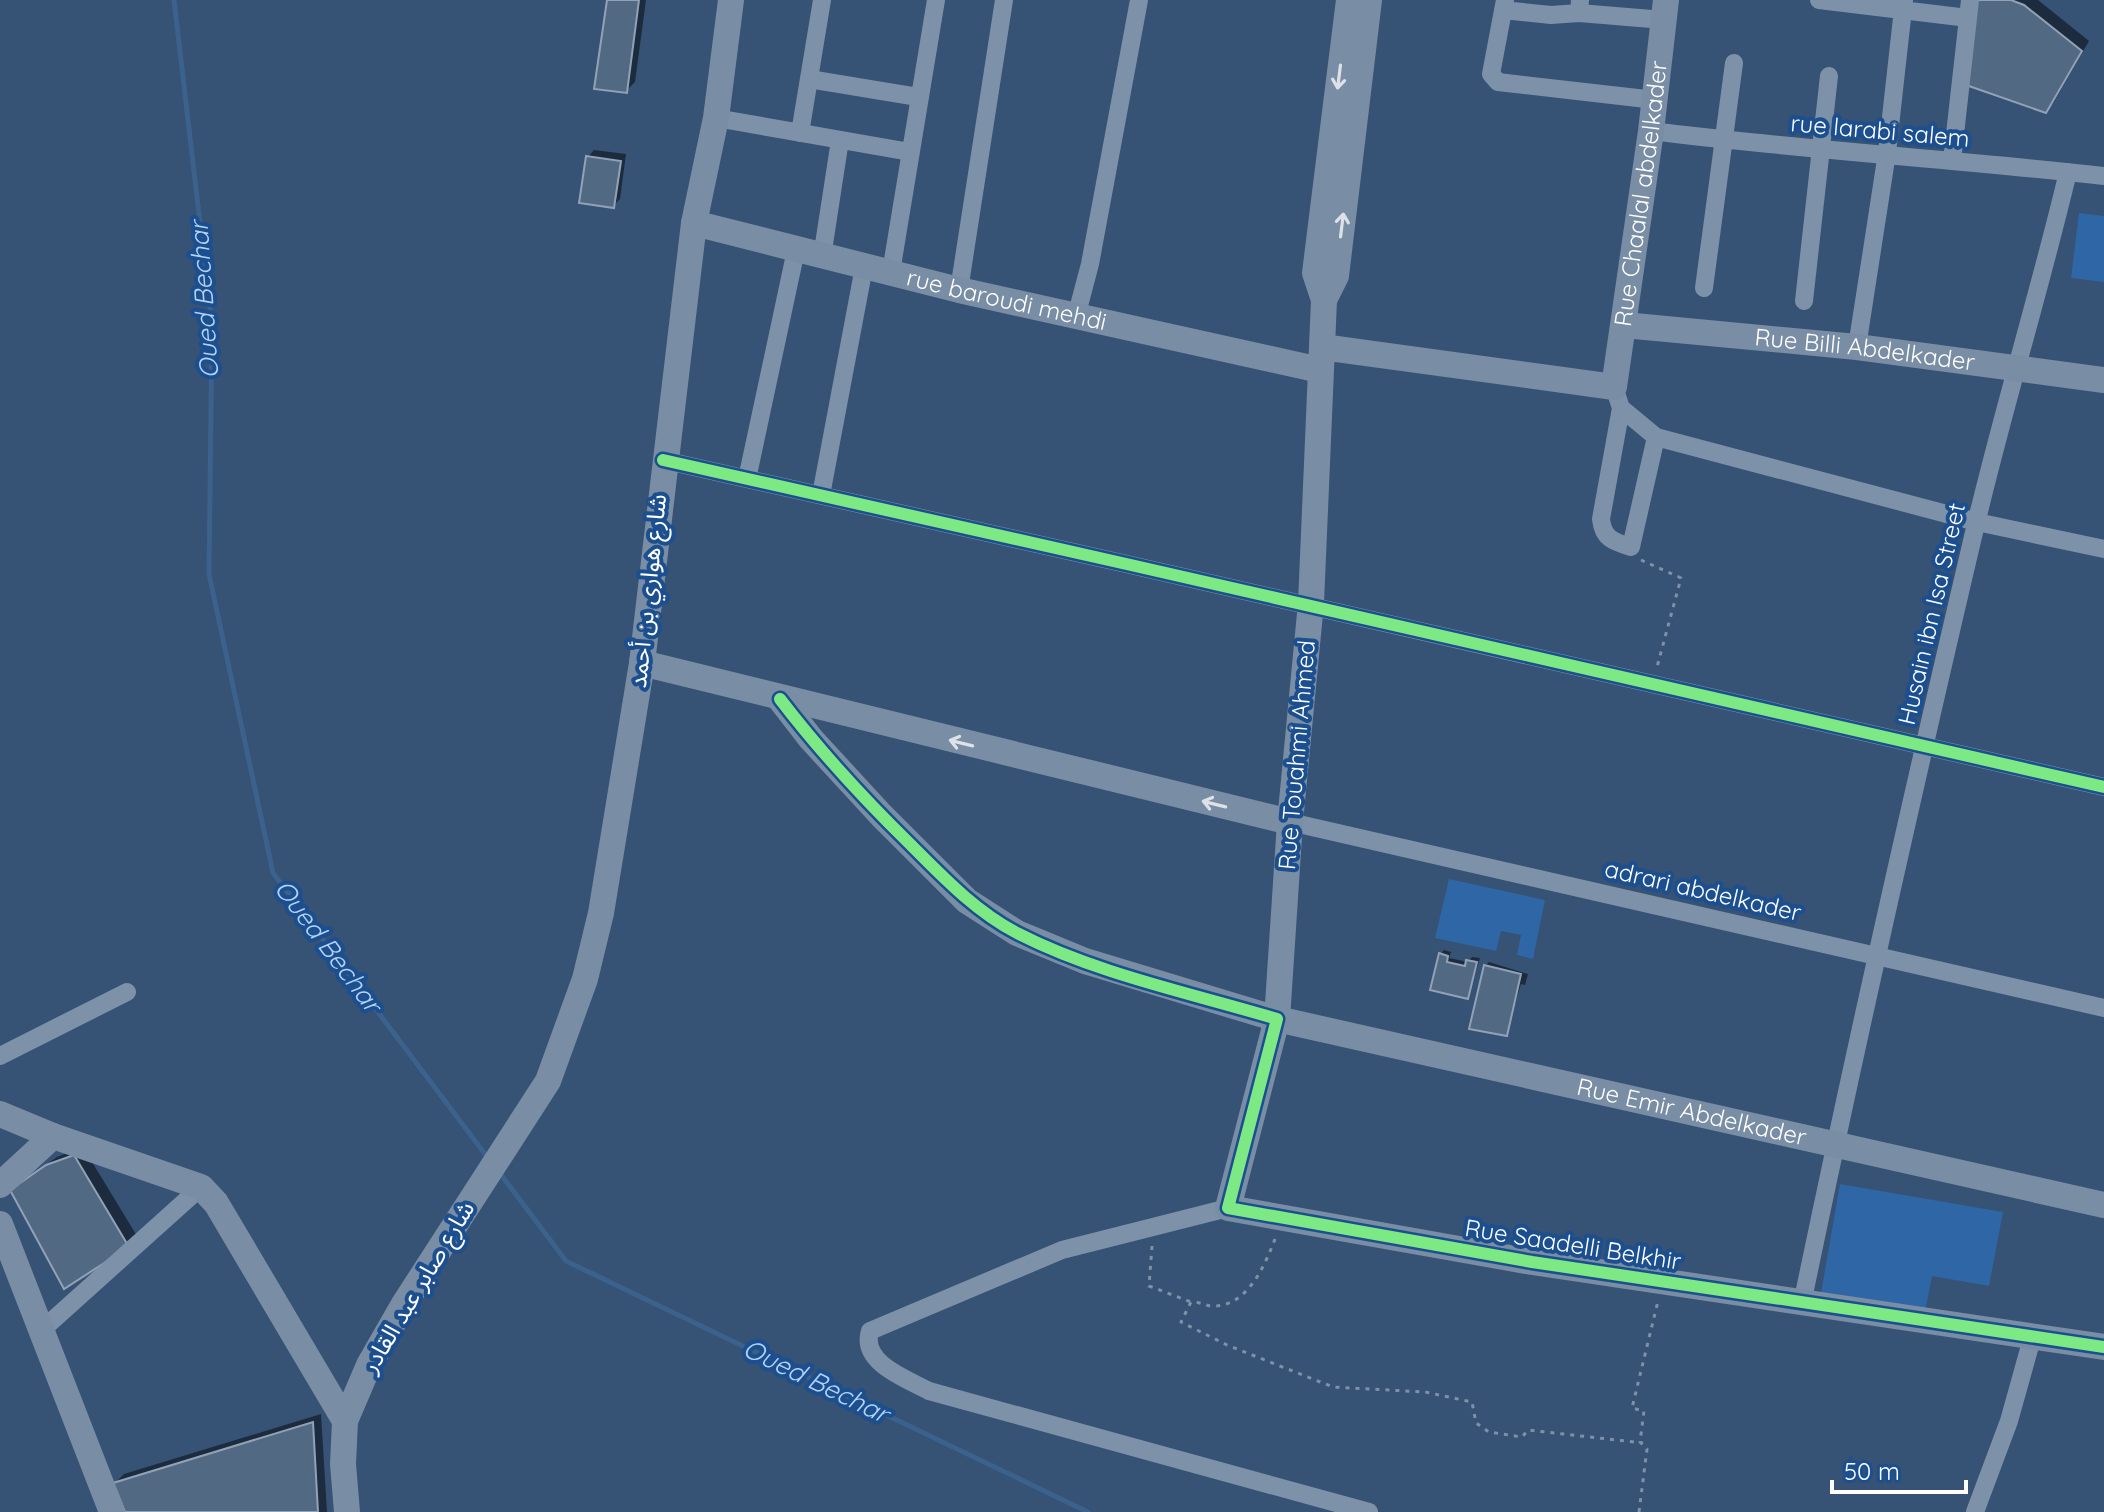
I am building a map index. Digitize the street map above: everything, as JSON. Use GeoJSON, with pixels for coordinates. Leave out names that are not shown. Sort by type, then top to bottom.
{"type":"FeatureCollection","features":[{"type":"Feature","properties":{"kind":"street","name":"شارع هواري بن أحمد"},"geometry":{"type":"LineString","coordinates":[[548,1081],[565,1042],[598,927],[642,663],[663,460],[694,223],[716,118],[731,0]]}},
{"type":"Feature","properties":{"kind":"street"},"geometry":{"type":"LineString","coordinates":[[800,133],[822,0]]}},
{"type":"Feature","properties":{"kind":"street"},"geometry":{"type":"LineString","coordinates":[[891,272],[936,0]]}},
{"type":"Feature","properties":{"kind":"street"},"geometry":{"type":"LineString","coordinates":[[959,290],[1004,0]]}},
{"type":"Feature","properties":{"kind":"street"},"geometry":{"type":"LineString","coordinates":[[1076,317],[1090,264],[1139,0]]}},
{"type":"Feature","properties":{"kind":"street"},"geometry":{"type":"LineString","coordinates":[[1324,300],[1315,273],[1349,0]]}},
{"type":"Feature","properties":{"kind":"street"},"geometry":{"type":"LineString","coordinates":[[1324,300],[1336,276],[1369,0]]}},
{"type":"Feature","properties":{"kind":"street"},"geometry":{"type":"LineString","coordinates":[[1819,0],[1969,9],[1952,161]]}},
{"type":"Feature","properties":{"kind":"street"},"geometry":{"type":"LineString","coordinates":[[1857,347],[1887,153],[1904,4]]}},
{"type":"Feature","properties":{"kind":"street"},"geometry":{"type":"LineString","coordinates":[[1655,100],[1589,88],[1494,80],[1491,74],[1504,5],[1551,15],[1579,6],[1665,10]]}},
{"type":"Feature","properties":{"kind":"street","name":"Rue Chaalal abdelkader"},"geometry":{"type":"LineString","coordinates":[[1617,398],[1665,10]]}},
{"type":"Feature","properties":{"kind":"street"},"geometry":{"type":"LineString","coordinates":[[1704,288],[1734,63]]}},
{"type":"Feature","properties":{"kind":"street"},"geometry":{"type":"LineString","coordinates":[[1804,301],[1829,76]]}},
{"type":"Feature","properties":{"kind":"street"},"geometry":{"type":"LineString","coordinates":[[809,79],[918,97]]}},
{"type":"Feature","properties":{"kind":"street"},"geometry":{"type":"LineString","coordinates":[[716,118],[910,152]]}},
{"type":"Feature","properties":{"kind":"street","name":"rue larabi salem"},"geometry":{"type":"LineString","coordinates":[[1651,131],[1820,152],[1887,153],[2104,176]]}},
{"type":"Feature","properties":{"kind":"street"},"geometry":{"type":"LineString","coordinates":[[822,257],[840,140]]}},
{"type":"Feature","properties":{"kind":"street","name":"Husain ibn Isa Street"},"geometry":{"type":"LineString","coordinates":[[1802,1304],[1874,956],[1927,747],[1977,522],[2068,172]]}},
{"type":"Feature","properties":{"kind":"street","name":"rue baroudi mehdi"},"geometry":{"type":"LineString","coordinates":[[694,223],[822,257],[1076,317],[1321,359],[1617,398]]}},
{"type":"Feature","properties":{"kind":"street"},"geometry":{"type":"LineString","coordinates":[[747,479],[796,250]]}},
{"type":"Feature","properties":{"kind":"street"},"geometry":{"type":"LineString","coordinates":[[821,495],[864,267]]}},
{"type":"Feature","properties":{"kind":"street","name":"Rue Touahmi Ahmed"},"geometry":{"type":"LineString","coordinates":[[1277,1019],[1290,822],[1311,603],[1324,300]]}},
{"type":"Feature","properties":{"kind":"street","name":"Rue Billi Abdelkader"},"geometry":{"type":"LineString","coordinates":[[1624,325],[1857,347],[2018,371],[2104,380]]}},
{"type":"Feature","properties":{"kind":"street"},"geometry":{"type":"LineString","coordinates":[[1617,398],[1601,519],[1604,534],[1610,540],[1631,547],[1656,437]]}},
{"type":"Feature","properties":{"kind":"street"},"geometry":{"type":"LineString","coordinates":[[1617,398],[1656,437],[1977,522],[2104,549]]}},
{"type":"Feature","properties":{"kind":"street"},"geometry":{"type":"LineString","coordinates":[[663,460],[1311,603],[1651,686],[2104,787]]}},
{"type":"Feature","properties":{"kind":"street"},"geometry":{"type":"LineString","coordinates":[[642,663],[1290,822]]}},
{"type":"Feature","properties":{"kind":"street","name":"Rue Emir Abdelkader"},"geometry":{"type":"LineString","coordinates":[[780,699],[811,739],[967,901],[1017,933],[1085,961],[1277,1019],[2104,1205]]}},
{"type":"Feature","properties":{"kind":"street","name":"adrari abdelkader"},"geometry":{"type":"LineString","coordinates":[[1290,822],[2104,1008]]}},
{"type":"Feature","properties":{"kind":"street"},"geometry":{"type":"LineString","coordinates":[[0,1056],[127,992]]}},
{"type":"Feature","properties":{"kind":"street"},"geometry":{"type":"LineString","coordinates":[[1277,1019],[1228,1208],[1062,1250],[870,1331],[870,1349],[877,1361],[929,1391],[1369,1512]]}},
{"type":"Feature","properties":{"kind":"street","name":"شارع صابر عبد القادر"},"geometry":{"type":"LineString","coordinates":[[352,1510],[343,1464],[345,1421],[369,1365],[450,1230],[548,1081]]}},
{"type":"Feature","properties":{"kind":"street"},"geometry":{"type":"LineString","coordinates":[[0,1114],[53,1136],[201,1187],[216,1203],[345,1421]]}},
{"type":"Feature","properties":{"kind":"street"},"geometry":{"type":"LineString","coordinates":[[0,1185],[53,1136]]}},
{"type":"Feature","properties":{"kind":"street"},"geometry":{"type":"LineString","coordinates":[[43,1329],[201,1187]]}},
{"type":"Feature","properties":{"kind":"street","name":"Rue Saadelli Belkhir"},"geometry":{"type":"LineString","coordinates":[[1228,1208],[1662,1282],[2104,1347]]}},
{"type":"Feature","properties":{"kind":"street"},"geometry":{"type":"LineString","coordinates":[[0,1224],[112,1512]]}},
{"type":"Feature","properties":{"kind":"street"},"geometry":{"type":"LineString","coordinates":[[1975,1512],[2009,1421],[2033,1335]]}},
{"type":"Feature","properties":{"kind":"path"},"geometry":{"type":"LineString","coordinates":[[1631,547],[1642,560],[1681,578],[1651,686]]}},
{"type":"Feature","properties":{"kind":"path"},"geometry":{"type":"LineString","coordinates":[[1154,1225],[1149,1286],[1211,1307],[1225,1305],[1240,1295],[1260,1273],[1283,1218]]}},
{"type":"Feature","properties":{"kind":"path"},"geometry":{"type":"LineString","coordinates":[[1639,1512],[1647,1449],[1640,1442],[1644,1411],[1632,1408],[1662,1282]]}},
{"type":"Feature","properties":{"kind":"path"},"geometry":{"type":"LineString","coordinates":[[1191,1302],[1181,1322],[1227,1345],[1333,1387],[1425,1392],[1472,1402],[1476,1423],[1489,1432],[1522,1437],[1528,1430],[1643,1443]]}},
{"type":"Feature","properties":{"kind":"shaded area"},"geometry":{"type":"Polygon","coordinates":[[[2079,213],[2104,216],[2104,282],[2071,278],[2079,213]]]}},
{"type":"Feature","properties":{"kind":"shaded area"},"geometry":{"type":"Polygon","coordinates":[[[1449,879],[1545,900],[1533,959],[1517,955],[1521,935],[1501,931],[1496,951],[1435,938],[1449,879]]]}},
{"type":"Feature","properties":{"kind":"shaded area"},"geometry":{"type":"Polygon","coordinates":[[[1840,1184],[2003,1212],[1989,1286],[1932,1276],[1925,1312],[1821,1293],[1840,1184]]]}},
{"type":"Feature","properties":{"kind":"building"},"geometry":{"type":"Polygon","coordinates":[[[607,0],[639,0],[627,93],[594,89],[607,0]]]}},
{"type":"Feature","properties":{"kind":"building"},"geometry":{"type":"Polygon","coordinates":[[[1976,0],[2011,0],[2024,5],[2082,51],[2046,113],[1966,85],[1976,0]]]}},
{"type":"Feature","properties":{"kind":"building"},"geometry":{"type":"Polygon","coordinates":[[[586,156],[621,161],[614,208],[579,203],[586,156]]]}},
{"type":"Feature","properties":{"kind":"building"},"geometry":{"type":"Polygon","coordinates":[[[1439,953],[1448,956],[1447,962],[1465,966],[1466,960],[1477,962],[1468,999],[1430,990],[1439,953]]]}},
{"type":"Feature","properties":{"kind":"building"},"geometry":{"type":"Polygon","coordinates":[[[1484,965],[1521,974],[1507,1036],[1469,1029],[1484,965]]]}},
{"type":"Feature","properties":{"kind":"building"},"geometry":{"type":"Polygon","coordinates":[[[74,1155],[129,1247],[64,1289],[10,1190],[46,1165],[74,1155]]]}},
{"type":"Feature","properties":{"kind":"building"},"geometry":{"type":"Polygon","coordinates":[[[313,1422],[318,1512],[125,1512],[113,1483],[313,1422]]]}},
{"type":"Feature","properties":{"kind":"waterway","name":"Oued Bechar"},"geometry":{"type":"LineString","coordinates":[[174,0],[212,326],[209,574],[273,873],[488,1158]]}},
{"type":"Feature","properties":{"kind":"waterway","name":"Oued Bechar"},"geometry":{"type":"LineString","coordinates":[[499,1172],[566,1261],[1088,1512]]}},
{"type":"Feature","properties":{"kind":"cycle path"},"geometry":{"type":"LineString","coordinates":[[663,460],[2104,787]]}},
{"type":"Feature","properties":{"kind":"cycle path"},"geometry":{"type":"LineString","coordinates":[[780,699],[826,755],[893,827],[960,893],[1002,924],[1079,960],[1277,1019],[1228,1208],[1532,1262],[2104,1347]]}}]}
